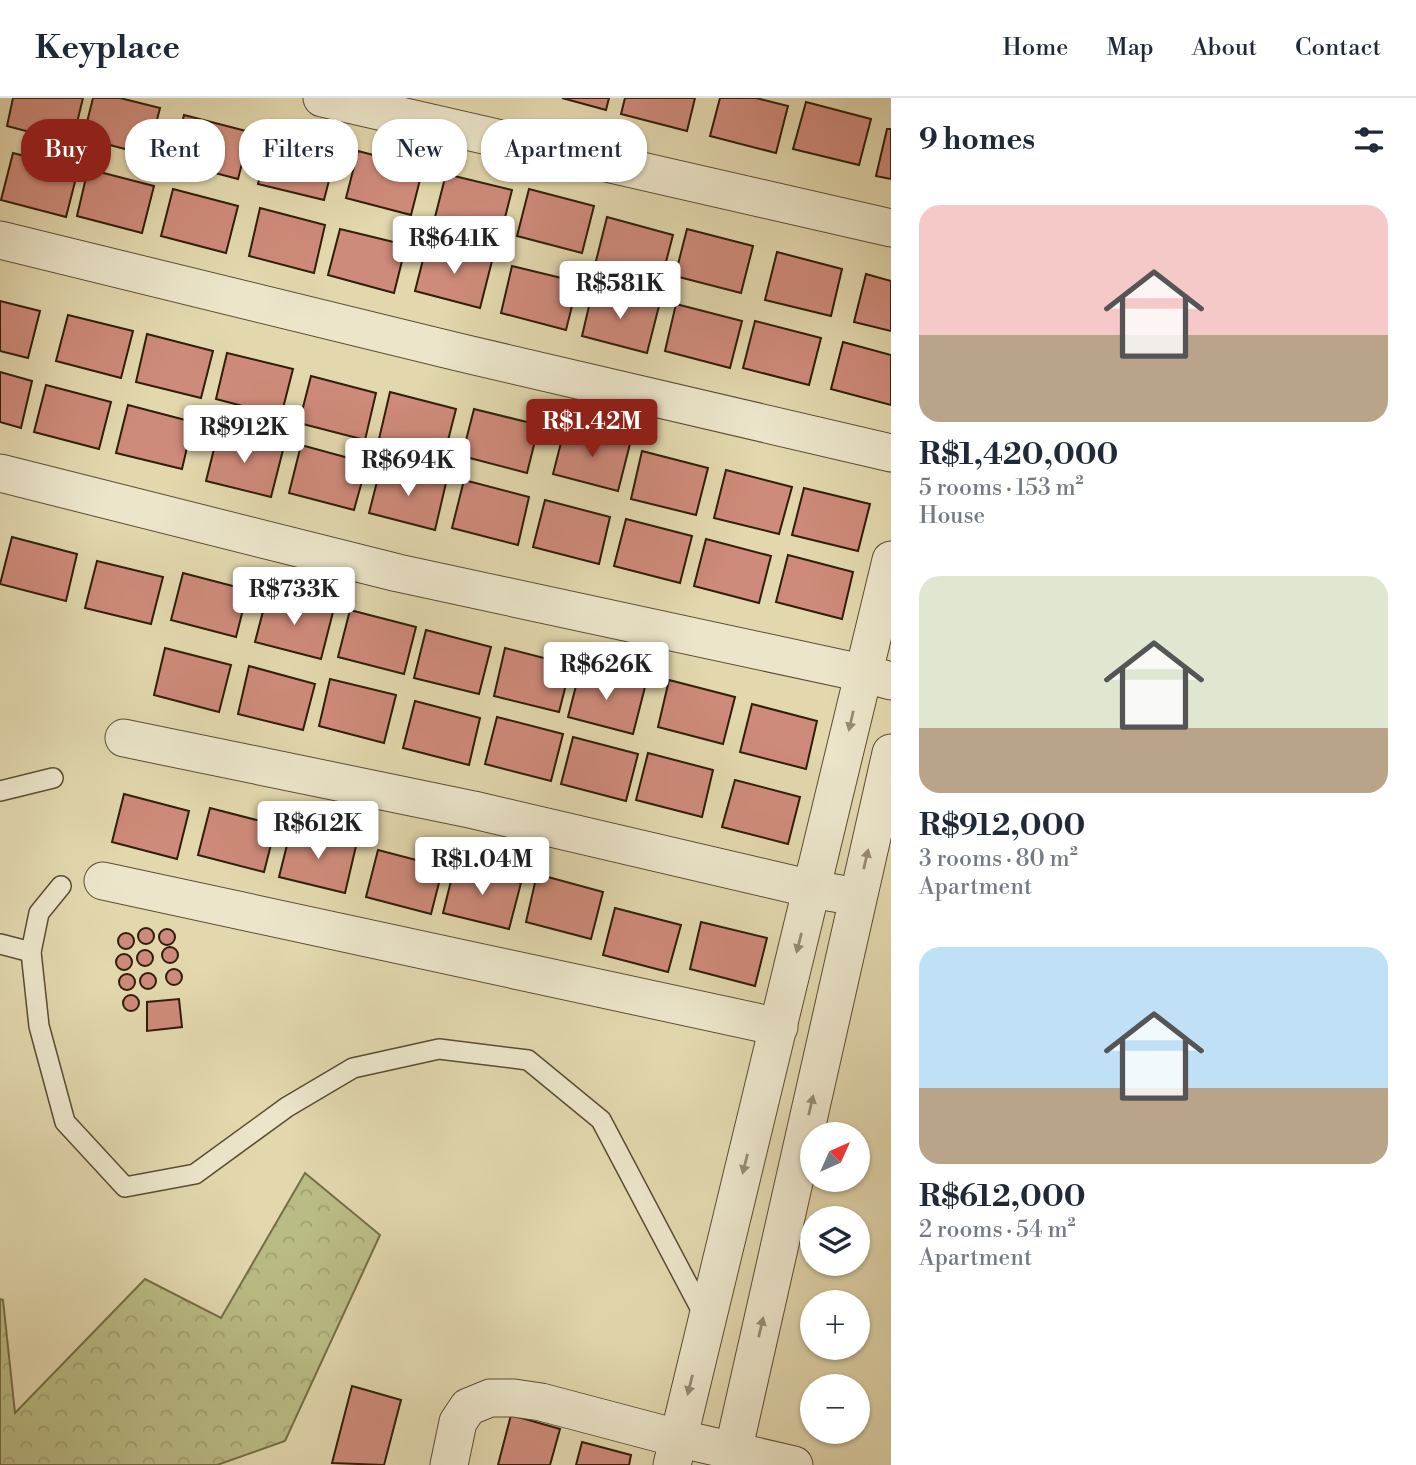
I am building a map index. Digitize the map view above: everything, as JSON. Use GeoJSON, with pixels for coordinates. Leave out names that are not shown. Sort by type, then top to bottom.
{"type":"FeatureCollection","features":[{"type":"Feature","properties":{"kind":"street"},"geometry":{"type":"LineString","coordinates":[[322,98],[891,228]]}},
{"type":"Feature","properties":{"kind":"street"},"geometry":{"type":"LineString","coordinates":[[0,240],[458,352],[891,453]]}},
{"type":"Feature","properties":{"kind":"street"},"geometry":{"type":"LineString","coordinates":[[0,473],[398,573],[877,677]]}},
{"type":"Feature","properties":{"kind":"street"},"geometry":{"type":"LineString","coordinates":[[674,1452],[812,889],[877,677],[891,560]]}},
{"type":"Feature","properties":{"kind":"street"},"geometry":{"type":"LineString","coordinates":[[124,738],[474,810],[812,889],[857,897]]}},
{"type":"Feature","properties":{"kind":"street"},"geometry":{"type":"LineString","coordinates":[[732,1457],[891,753]]}},
{"type":"Feature","properties":{"kind":"street"},"geometry":{"type":"LineString","coordinates":[[103,881],[779,1027]]}},
{"type":"Feature","properties":{"kind":"street"},"geometry":{"type":"LineString","coordinates":[[449,1465],[458,1422],[468,1407],[490,1398],[514,1398],[541,1402],[674,1452],[793,1465]]}},
{"type":"Feature","properties":{"kind":"lane"},"geometry":{"type":"LineString","coordinates":[[0,791],[53,778]]}},
{"type":"Feature","properties":{"kind":"lane"},"geometry":{"type":"LineString","coordinates":[[61,886],[39,913],[31,952],[39,1026],[65,1122],[125,1187],[195,1174],[287,1107],[353,1068],[439,1049],[528,1060],[601,1120],[706,1320]]}},
{"type":"Feature","properties":{"kind":"lane"},"geometry":{"type":"LineString","coordinates":[[0,944],[31,952]]}},
{"type":"Feature","properties":{"kind":"green space"},"geometry":{"type":"Polygon","coordinates":[[[305,1173],[380,1235],[285,1441],[217,1465],[0,1465],[0,1299],[3,1300],[15,1413],[145,1279],[221,1318],[305,1173]]]}},
{"type":"Feature","properties":{"kind":"building"},"geometry":{"type":"Polygon","coordinates":[[[13,98],[83,98],[78,119],[21,119],[21,130],[7,126],[13,98]]]}},
{"type":"Feature","properties":{"kind":"building"},"geometry":{"type":"Polygon","coordinates":[[[93,98],[120,98],[160,108],[157,119],[125,119],[125,149],[111,145],[111,119],[88,119],[93,98]]]}},
{"type":"Feature","properties":{"kind":"building"},"geometry":{"type":"Polygon","coordinates":[[[562,98],[609,98],[606,110],[562,98]]]}},
{"type":"Feature","properties":{"kind":"building"},"geometry":{"type":"Polygon","coordinates":[[[625,98],[695,98],[687,131],[621,114],[625,98]]]}},
{"type":"Feature","properties":{"kind":"building"},"geometry":{"type":"Polygon","coordinates":[[[720,98],[756,98],[788,106],[776,153],[710,136],[720,98]]]}},
{"type":"Feature","properties":{"kind":"building"},"geometry":{"type":"Polygon","coordinates":[[[806,102],[871,119],[859,165],[793,149],[806,102]]]}},
{"type":"Feature","properties":{"kind":"building"},"geometry":{"type":"Polygon","coordinates":[[[184,115],[200,119],[183,119],[184,115]]]}},
{"type":"Feature","properties":{"kind":"building"},"geometry":{"type":"Polygon","coordinates":[[[225,126],[239,129],[238,179],[225,176],[225,126]]]}},
{"type":"Feature","properties":{"kind":"building"},"geometry":{"type":"Polygon","coordinates":[[[887,129],[891,129],[891,179],[876,176],[887,129]]]}},
{"type":"Feature","properties":{"kind":"building"},"geometry":{"type":"Polygon","coordinates":[[[358,151],[372,155],[372,182],[419,182],[411,215],[346,198],[350,182],[358,182],[358,151]]]}},
{"type":"Feature","properties":{"kind":"building"},"geometry":{"type":"Polygon","coordinates":[[[13,153],[21,155],[21,182],[75,182],[66,217],[1,200],[13,153]]]}},
{"type":"Feature","properties":{"kind":"building"},"geometry":{"type":"Polygon","coordinates":[[[111,175],[125,179],[125,182],[154,186],[142,233],[77,216],[85,182],[111,182],[111,175]]]}},
{"type":"Feature","properties":{"kind":"building"},"geometry":{"type":"Polygon","coordinates":[[[467,179],[512,190],[500,237],[434,221],[444,182],[467,182],[467,179]]]}},
{"type":"Feature","properties":{"kind":"building"},"geometry":{"type":"Polygon","coordinates":[[[258,182],[329,182],[324,200],[258,182]]]}},
{"type":"Feature","properties":{"kind":"building"},"geometry":{"type":"Polygon","coordinates":[[[173,189],[238,206],[226,253],[161,236],[173,189]]]}},
{"type":"Feature","properties":{"kind":"building"},"geometry":{"type":"Polygon","coordinates":[[[529,189],[594,206],[582,253],[517,236],[529,189]]]}},
{"type":"Feature","properties":{"kind":"building"},"geometry":{"type":"Polygon","coordinates":[[[260,208],[325,225],[314,273],[249,256],[260,208]]]}},
{"type":"Feature","properties":{"kind":"building"},"geometry":{"type":"Polygon","coordinates":[[[607,217],[673,235],[661,281],[595,265],[607,217]]]}},
{"type":"Feature","properties":{"kind":"building"},"geometry":{"type":"Polygon","coordinates":[[[340,229],[406,245],[394,293],[328,275],[340,229]]]}},
{"type":"Feature","properties":{"kind":"building"},"geometry":{"type":"Polygon","coordinates":[[[687,229],[753,246],[741,293],[675,276],[687,229]]]}},
{"type":"Feature","properties":{"kind":"building"},"geometry":{"type":"Polygon","coordinates":[[[427,244],[492,261],[480,308],[415,291],[427,244]]]}},
{"type":"Feature","properties":{"kind":"building"},"geometry":{"type":"Polygon","coordinates":[[[777,252],[842,269],[831,316],[765,300],[777,252]]]}},
{"type":"Feature","properties":{"kind":"building"},"geometry":{"type":"Polygon","coordinates":[[[512,266],[578,282],[566,330],[501,313],[512,266]]]}},
{"type":"Feature","properties":{"kind":"building"},"geometry":{"type":"Polygon","coordinates":[[[866,274],[891,281],[891,331],[854,322],[866,274]]]}},
{"type":"Feature","properties":{"kind":"building"},"geometry":{"type":"Polygon","coordinates":[[[593,289],[659,306],[647,353],[582,336],[593,289]]]}},
{"type":"Feature","properties":{"kind":"building"},"geometry":{"type":"Polygon","coordinates":[[[0,301],[40,311],[28,358],[0,351],[0,301]]]}},
{"type":"Feature","properties":{"kind":"building"},"geometry":{"type":"Polygon","coordinates":[[[676,304],[742,321],[730,368],[665,351],[676,304]]]}},
{"type":"Feature","properties":{"kind":"building"},"geometry":{"type":"Polygon","coordinates":[[[68,315],[133,331],[121,378],[56,361],[68,315]]]}},
{"type":"Feature","properties":{"kind":"building"},"geometry":{"type":"Polygon","coordinates":[[[755,321],[821,338],[809,385],[743,368],[755,321]]]}},
{"type":"Feature","properties":{"kind":"building"},"geometry":{"type":"Polygon","coordinates":[[[147,334],[213,351],[201,398],[136,382],[147,334]]]}},
{"type":"Feature","properties":{"kind":"building"},"geometry":{"type":"Polygon","coordinates":[[[843,342],[891,355],[891,405],[831,389],[843,342]]]}},
{"type":"Feature","properties":{"kind":"building"},"geometry":{"type":"Polygon","coordinates":[[[227,353],[293,369],[281,416],[216,399],[227,353]]]}},
{"type":"Feature","properties":{"kind":"building"},"geometry":{"type":"Polygon","coordinates":[[[0,372],[32,381],[21,428],[0,422],[0,372]]]}},
{"type":"Feature","properties":{"kind":"building"},"geometry":{"type":"Polygon","coordinates":[[[311,376],[376,393],[365,440],[299,423],[311,376]]]}},
{"type":"Feature","properties":{"kind":"building"},"geometry":{"type":"Polygon","coordinates":[[[46,385],[111,402],[99,449],[34,432],[46,385]]]}},
{"type":"Feature","properties":{"kind":"building"},"geometry":{"type":"Polygon","coordinates":[[[390,392],[456,409],[444,456],[379,439],[390,392]]]}},
{"type":"Feature","properties":{"kind":"building"},"geometry":{"type":"Polygon","coordinates":[[[128,405],[193,422],[182,469],[116,453],[128,405]]]}},
{"type":"Feature","properties":{"kind":"building"},"geometry":{"type":"Polygon","coordinates":[[[474,409],[539,425],[527,473],[462,456],[474,409]]]}},
{"type":"Feature","properties":{"kind":"building"},"geometry":{"type":"Polygon","coordinates":[[[565,427],[630,444],[618,491],[553,474],[565,427]]]}},
{"type":"Feature","properties":{"kind":"building"},"geometry":{"type":"Polygon","coordinates":[[[218,433],[283,450],[271,497],[206,481],[218,433]]]}},
{"type":"Feature","properties":{"kind":"building"},"geometry":{"type":"Polygon","coordinates":[[[301,445],[367,463],[354,510],[289,493],[301,445]]]}},
{"type":"Feature","properties":{"kind":"building"},"geometry":{"type":"Polygon","coordinates":[[[642,451],[708,468],[696,515],[631,499],[642,451]]]}},
{"type":"Feature","properties":{"kind":"building"},"geometry":{"type":"Polygon","coordinates":[[[381,466],[446,483],[435,530],[369,513],[381,466]]]}},
{"type":"Feature","properties":{"kind":"building"},"geometry":{"type":"Polygon","coordinates":[[[726,470],[792,487],[779,534],[714,518],[726,470]]]}},
{"type":"Feature","properties":{"kind":"building"},"geometry":{"type":"Polygon","coordinates":[[[464,480],[529,497],[518,545],[452,528],[464,480]]]}},
{"type":"Feature","properties":{"kind":"building"},"geometry":{"type":"Polygon","coordinates":[[[804,488],[870,504],[858,551],[792,535],[804,488]]]}},
{"type":"Feature","properties":{"kind":"building"},"geometry":{"type":"Polygon","coordinates":[[[545,500],[610,517],[599,564],[533,547],[545,500]]]}},
{"type":"Feature","properties":{"kind":"building"},"geometry":{"type":"Polygon","coordinates":[[[626,519],[692,536],[680,583],[614,566],[626,519]]]}},
{"type":"Feature","properties":{"kind":"building"},"geometry":{"type":"Polygon","coordinates":[[[12,537],[77,554],[66,601],[0,584],[12,537]]]}},
{"type":"Feature","properties":{"kind":"building"},"geometry":{"type":"Polygon","coordinates":[[[706,539],[771,556],[759,603],[694,586],[706,539]]]}},
{"type":"Feature","properties":{"kind":"building"},"geometry":{"type":"Polygon","coordinates":[[[788,555],[853,572],[842,619],[776,602],[788,555]]]}},
{"type":"Feature","properties":{"kind":"building"},"geometry":{"type":"Polygon","coordinates":[[[97,561],[163,577],[151,624],[85,608],[97,561]]]}},
{"type":"Feature","properties":{"kind":"building"},"geometry":{"type":"Polygon","coordinates":[[[183,573],[248,590],[236,637],[171,620],[183,573]]]}},
{"type":"Feature","properties":{"kind":"building"},"geometry":{"type":"Polygon","coordinates":[[[267,596],[333,612],[321,659],[255,642],[267,596]]]}},
{"type":"Feature","properties":{"kind":"building"},"geometry":{"type":"Polygon","coordinates":[[[350,610],[416,627],[404,674],[338,657],[350,610]]]}},
{"type":"Feature","properties":{"kind":"building"},"geometry":{"type":"Polygon","coordinates":[[[426,630],[491,647],[479,694],[414,678],[426,630]]]}},
{"type":"Feature","properties":{"kind":"building"},"geometry":{"type":"Polygon","coordinates":[[[165,648],[231,665],[219,712],[154,695],[165,648]]]}},
{"type":"Feature","properties":{"kind":"building"},"geometry":{"type":"Polygon","coordinates":[[[505,648],[571,665],[559,712],[494,696],[505,648]]]}},
{"type":"Feature","properties":{"kind":"building"},"geometry":{"type":"Polygon","coordinates":[[[249,666],[315,684],[303,730],[238,714],[249,666]]]}},
{"type":"Feature","properties":{"kind":"building"},"geometry":{"type":"Polygon","coordinates":[[[580,670],[645,687],[633,734],[568,717],[580,670]]]}},
{"type":"Feature","properties":{"kind":"building"},"geometry":{"type":"Polygon","coordinates":[[[330,679],[396,695],[384,743],[319,726],[330,679]]]}},
{"type":"Feature","properties":{"kind":"building"},"geometry":{"type":"Polygon","coordinates":[[[669,680],[735,697],[723,744],[658,727],[669,680]]]}},
{"type":"Feature","properties":{"kind":"building"},"geometry":{"type":"Polygon","coordinates":[[[415,701],[480,718],[469,765],[403,748],[415,701]]]}},
{"type":"Feature","properties":{"kind":"building"},"geometry":{"type":"Polygon","coordinates":[[[752,704],[817,721],[806,769],[740,752],[752,704]]]}},
{"type":"Feature","properties":{"kind":"building"},"geometry":{"type":"Polygon","coordinates":[[[497,717],[563,734],[551,781],[485,764],[497,717]]]}},
{"type":"Feature","properties":{"kind":"building"},"geometry":{"type":"Polygon","coordinates":[[[573,737],[638,754],[626,801],[561,784],[573,737]]]}},
{"type":"Feature","properties":{"kind":"building"},"geometry":{"type":"Polygon","coordinates":[[[648,753],[713,770],[702,817],[636,800],[648,753]]]}},
{"type":"Feature","properties":{"kind":"building"},"geometry":{"type":"Polygon","coordinates":[[[735,780],[800,797],[788,844],[722,827],[735,780]]]}},
{"type":"Feature","properties":{"kind":"building"},"geometry":{"type":"Polygon","coordinates":[[[124,794],[189,811],[177,859],[112,842],[124,794]]]}},
{"type":"Feature","properties":{"kind":"building"},"geometry":{"type":"Polygon","coordinates":[[[210,808],[276,825],[264,872],[198,855],[210,808]]]}},
{"type":"Feature","properties":{"kind":"building"},"geometry":{"type":"Polygon","coordinates":[[[291,829],[356,846],[345,893],[279,877],[291,829]]]}},
{"type":"Feature","properties":{"kind":"building"},"geometry":{"type":"Polygon","coordinates":[[[378,850],[443,867],[431,914],[366,897],[378,850]]]}},
{"type":"Feature","properties":{"kind":"building"},"geometry":{"type":"Polygon","coordinates":[[[455,865],[521,883],[509,929],[443,913],[455,865]]]}},
{"type":"Feature","properties":{"kind":"building"},"geometry":{"type":"Polygon","coordinates":[[[537,874],[603,892],[591,939],[526,922],[537,874]]]}},
{"type":"Feature","properties":{"kind":"building"},"geometry":{"type":"Polygon","coordinates":[[[615,908],[681,925],[668,972],[603,955],[615,908]]]}},
{"type":"Feature","properties":{"kind":"building"},"geometry":{"type":"Polygon","coordinates":[[[701,922],[767,938],[755,986],[690,969],[701,922]]]}},
{"type":"Feature","properties":{"kind":"building"},"geometry":{"type":"Polygon","coordinates":[[[143,928],[149,928],[154,936],[152,942],[143,944],[138,939],[138,933],[143,928]]]}},
{"type":"Feature","properties":{"kind":"building"},"geometry":{"type":"Polygon","coordinates":[[[164,929],[170,929],[175,937],[173,943],[164,945],[159,940],[159,934],[164,929]]]}},
{"type":"Feature","properties":{"kind":"building"},"geometry":{"type":"Polygon","coordinates":[[[123,933],[129,933],[134,941],[132,947],[123,949],[118,944],[118,938],[123,933]]]}},
{"type":"Feature","properties":{"kind":"building"},"geometry":{"type":"Polygon","coordinates":[[[167,947],[173,947],[178,955],[176,961],[167,963],[162,958],[162,952],[167,947]]]}},
{"type":"Feature","properties":{"kind":"building"},"geometry":{"type":"Polygon","coordinates":[[[142,950],[148,950],[153,958],[151,964],[142,966],[137,961],[137,955],[142,950]]]}},
{"type":"Feature","properties":{"kind":"building"},"geometry":{"type":"Polygon","coordinates":[[[121,954],[127,954],[132,962],[130,968],[121,970],[116,965],[116,959],[121,954]]]}},
{"type":"Feature","properties":{"kind":"building"},"geometry":{"type":"Polygon","coordinates":[[[171,969],[177,969],[182,977],[180,983],[171,985],[166,980],[166,974],[171,969]]]}},
{"type":"Feature","properties":{"kind":"building"},"geometry":{"type":"Polygon","coordinates":[[[145,973],[151,973],[156,981],[154,987],[145,989],[140,984],[140,978],[145,973]]]}},
{"type":"Feature","properties":{"kind":"building"},"geometry":{"type":"Polygon","coordinates":[[[124,974],[130,974],[135,982],[133,988],[124,990],[119,985],[119,979],[124,974]]]}},
{"type":"Feature","properties":{"kind":"building"},"geometry":{"type":"Polygon","coordinates":[[[128,995],[134,995],[139,1003],[137,1009],[128,1011],[123,1006],[123,1000],[128,995]]]}},
{"type":"Feature","properties":{"kind":"building"},"geometry":{"type":"Polygon","coordinates":[[[179,999],[182,1027],[147,1031],[147,1002],[179,999]]]}},
{"type":"Feature","properties":{"kind":"building"},"geometry":{"type":"Polygon","coordinates":[[[352,1386],[401,1400],[384,1465],[332,1463],[352,1386]]]}},
{"type":"Feature","properties":{"kind":"building"},"geometry":{"type":"Polygon","coordinates":[[[511,1415],[560,1429],[550,1465],[498,1465],[511,1415]]]}},
{"type":"Feature","properties":{"kind":"building"},"geometry":{"type":"Polygon","coordinates":[[[582,1442],[631,1455],[629,1465],[576,1465],[582,1442]]]}}]}
